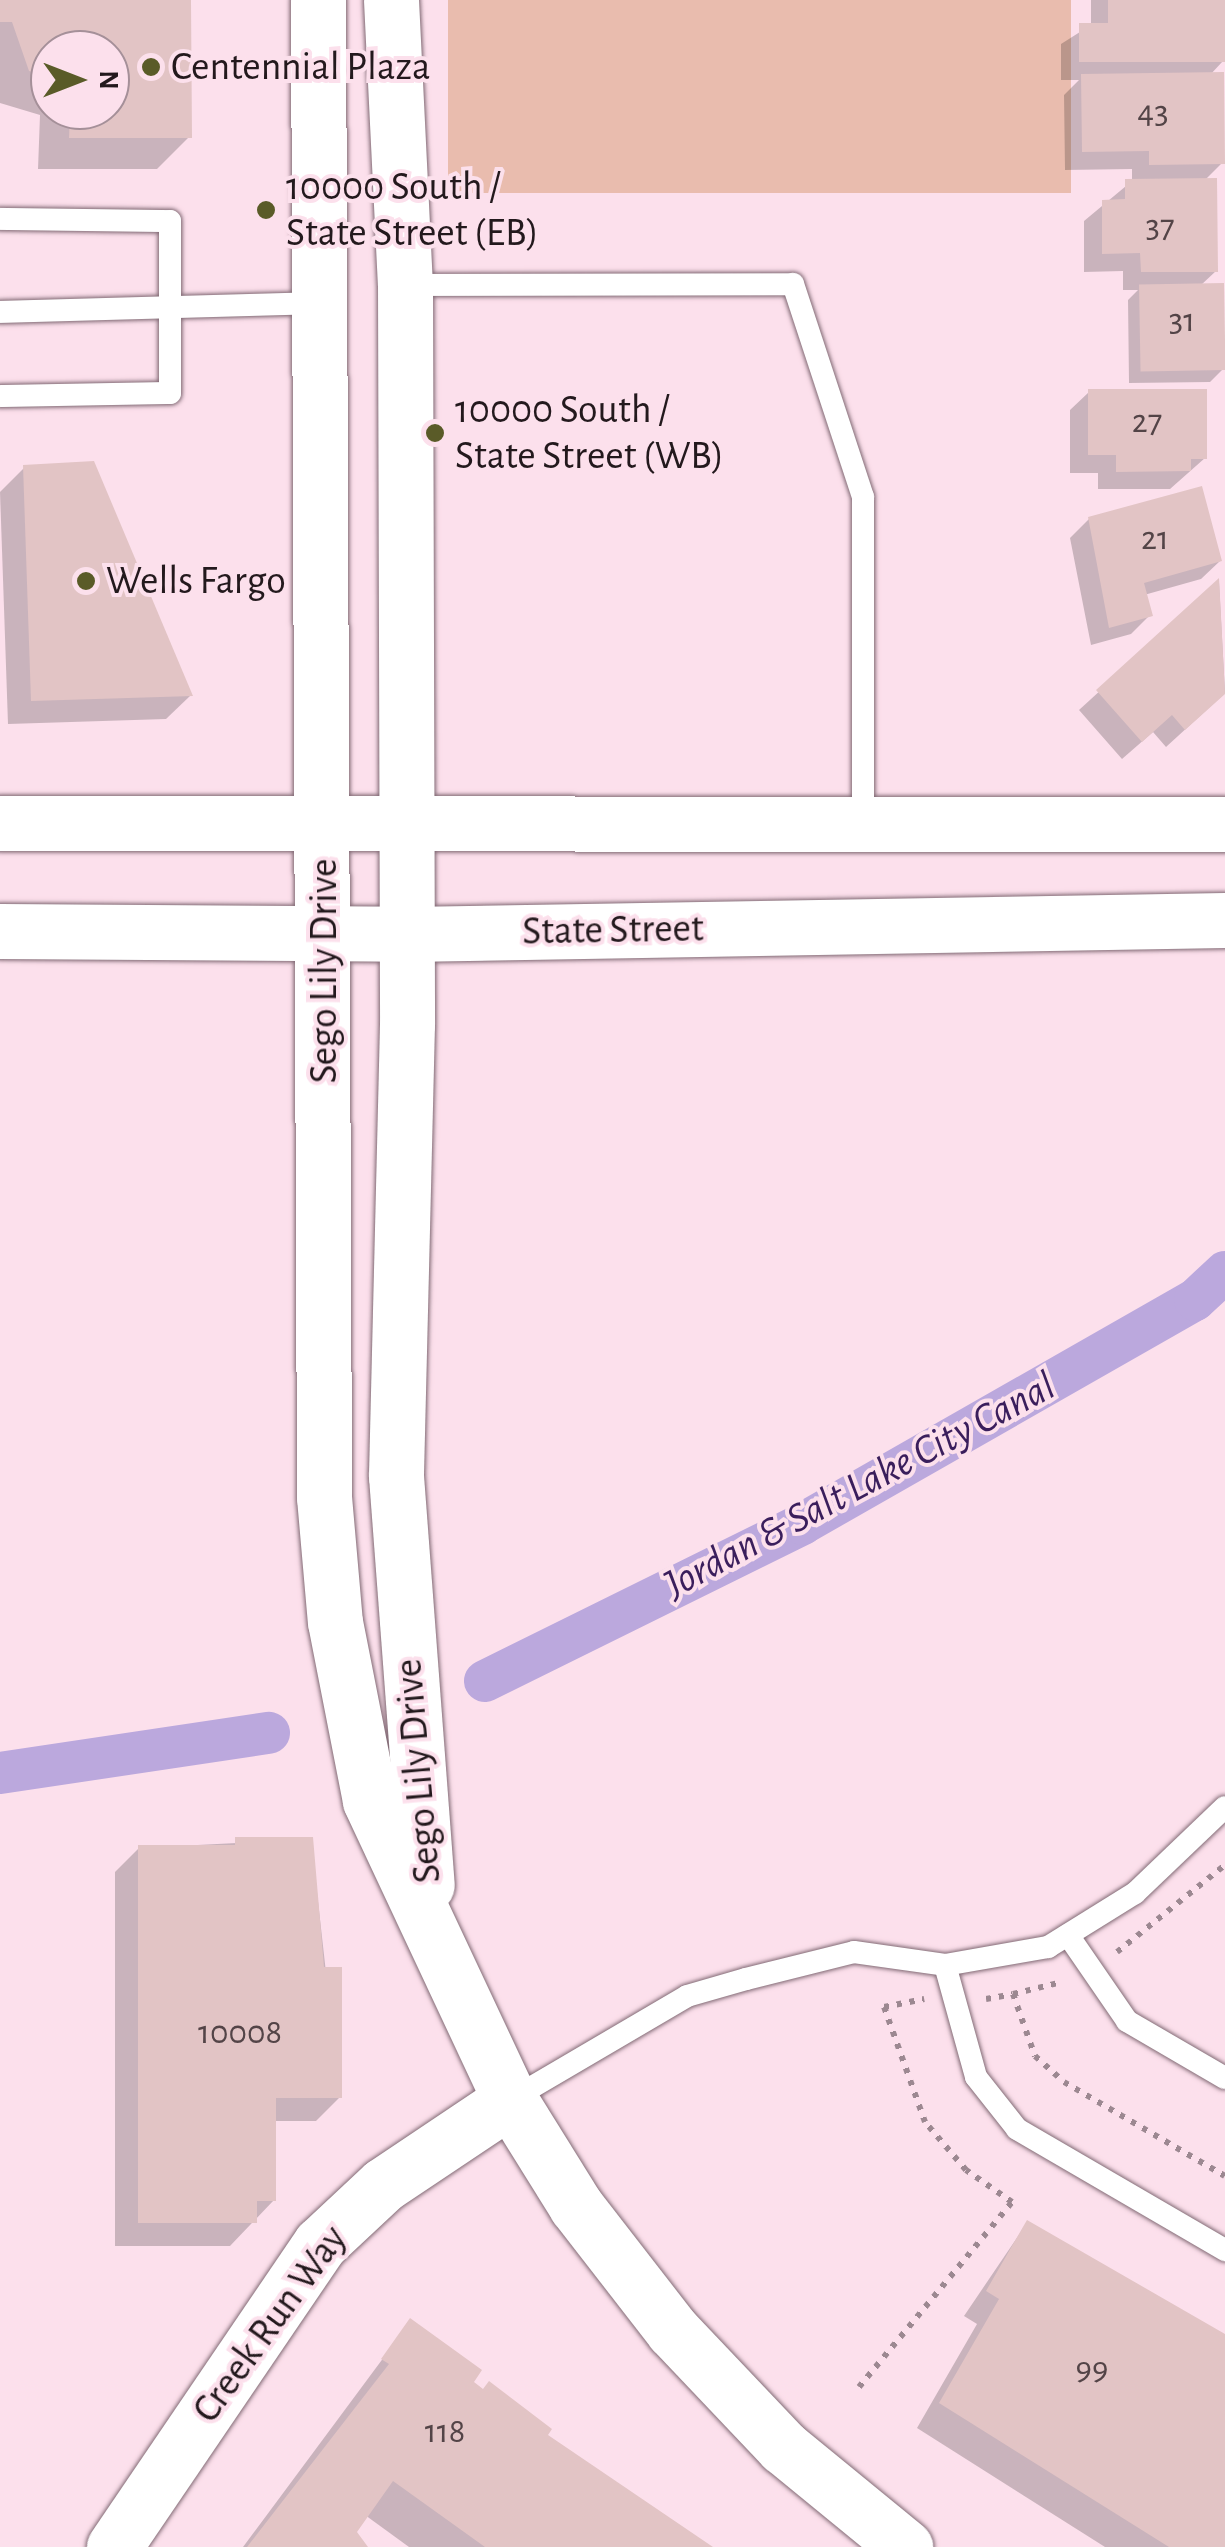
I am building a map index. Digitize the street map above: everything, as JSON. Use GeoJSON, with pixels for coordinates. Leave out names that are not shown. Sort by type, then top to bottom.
{"type":"FeatureCollection","features":[{"type":"Feature","properties":{"kind":"main road","name":"Sego Lily Drive"},"geometry":{"type":"LineString","coordinates":[[318,0],[325,934],[324,1497],[335,1622],[370,1800],[432,1923],[510,2100],[673,2331],[783,2447],[906,2547]]}},
{"type":"Feature","properties":{"kind":"main road","name":"Sego Lily Drive"},"geometry":{"type":"LineString","coordinates":[[390,0],[405,285],[406,934],[396,1476],[432,1923]]}},
{"type":"Feature","properties":{"kind":"main road"},"geometry":{"type":"LineString","coordinates":[[0,823],[324,819],[1225,824]]}},
{"type":"Feature","properties":{"kind":"main road","name":"State Street"},"geometry":{"type":"LineString","coordinates":[[0,930],[406,934],[1225,920]]}},
{"type":"Feature","properties":{"kind":"main road","name":"Creek Run Way"},"geometry":{"type":"LineString","coordinates":[[114,2547],[320,2244],[383,2185],[510,2100]]}},
{"type":"Feature","properties":{"kind":"lane"},"geometry":{"type":"LineString","coordinates":[[0,219],[170,220],[170,393],[0,396]]}},
{"type":"Feature","properties":{"kind":"lane"},"geometry":{"type":"LineString","coordinates":[[405,285],[792,284],[863,497],[863,822]]}},
{"type":"Feature","properties":{"kind":"lane"},"geometry":{"type":"LineString","coordinates":[[0,312],[319,302]]}},
{"type":"Feature","properties":{"kind":"lane"},"geometry":{"type":"LineString","coordinates":[[510,2100],[686,1996],[854,1952],[944,1964],[1048,1947],[1135,1893],[1225,1808]]}},
{"type":"Feature","properties":{"kind":"lane"},"geometry":{"type":"LineString","coordinates":[[1068,1935],[1127,2021],[1225,2078]]}},
{"type":"Feature","properties":{"kind":"lane"},"geometry":{"type":"LineString","coordinates":[[944,1964],[976,2077],[1017,2129],[1225,2250]]}},
{"type":"Feature","properties":{"kind":"shaded area"},"geometry":{"type":"Polygon","coordinates":[[[448,0],[1071,0],[1071,193],[448,193],[448,0]]]}},
{"type":"Feature","properties":{"kind":"building","name":"Centennial Plaza"},"geometry":{"type":"Polygon","coordinates":[[[0,0],[191,0],[192,138],[69,138],[69,130],[130,130],[130,30],[30,30],[30,71],[12,22],[0,22],[0,0]]]}},
{"type":"Feature","properties":{"kind":"building"},"geometry":{"type":"Polygon","coordinates":[[[1108,0],[1225,0],[1225,62],[1079,62],[1079,23],[1108,23],[1108,0]]]}},
{"type":"Feature","properties":{"kind":"building"},"geometry":{"type":"Polygon","coordinates":[[[1224,72],[1225,164],[1149,165],[1149,151],[1082,152],[1081,74],[1224,72]]]}},
{"type":"Feature","properties":{"kind":"building"},"geometry":{"type":"Polygon","coordinates":[[[1217,178],[1218,272],[1141,272],[1140,253],[1102,254],[1102,200],[1125,199],[1125,179],[1217,178]]]}},
{"type":"Feature","properties":{"kind":"building"},"geometry":{"type":"Polygon","coordinates":[[[1224,283],[1225,370],[1141,371],[1139,284],[1224,283]]]}},
{"type":"Feature","properties":{"kind":"building"},"geometry":{"type":"Polygon","coordinates":[[[1088,389],[1207,389],[1207,459],[1191,459],[1191,471],[1116,472],[1116,455],[1088,455],[1088,389]]]}},
{"type":"Feature","properties":{"kind":"building","name":"Wells Fargo"},"geometry":{"type":"Polygon","coordinates":[[[94,461],[193,696],[31,701],[23,465],[94,461]]]}},
{"type":"Feature","properties":{"kind":"building"},"geometry":{"type":"Polygon","coordinates":[[[1202,486],[1222,561],[1144,583],[1153,616],[1109,628],[1088,517],[1202,486]]]}},
{"type":"Feature","properties":{"kind":"building"},"geometry":{"type":"Polygon","coordinates":[[[1219,578],[1225,694],[1185,730],[1172,715],[1142,742],[1096,690],[1219,578]]]}},
{"type":"Feature","properties":{"kind":"building"},"geometry":{"type":"Polygon","coordinates":[[[235,1837],[313,1837],[324,1967],[342,1967],[342,2098],[276,2098],[276,2201],[257,2201],[257,2223],[138,2223],[138,1845],[235,1845],[235,1837]]]}},
{"type":"Feature","properties":{"kind":"building"},"geometry":{"type":"Polygon","coordinates":[[[1027,2220],[1225,2334],[1225,2547],[1169,2547],[939,2403],[999,2299],[986,2291],[1027,2220]]]}},
{"type":"Feature","properties":{"kind":"building"},"geometry":{"type":"Polygon","coordinates":[[[410,2318],[482,2370],[474,2382],[483,2389],[489,2381],[552,2429],[548,2435],[713,2547],[485,2547],[393,2481],[357,2532],[368,2547],[247,2547],[389,2364],[381,2359],[410,2318]]]}},
{"type":"Feature","properties":{"kind":"waterway","name":"Jordan & Salt Lake City Canal"},"geometry":{"type":"LineString","coordinates":[[485,1681],[802,1524],[1195,1300],[1225,1272]]}},
{"type":"Feature","properties":{"kind":"waterway","name":"Jordan & Salt Lake City Canal"},"geometry":{"type":"LineString","coordinates":[[0,1773],[269,1733]]}},
{"type":"Feature","properties":{"kind":"place","name":"Centennial Plaza"},"geometry":{"type":"Point","coordinates":[151,67]}},
{"type":"Feature","properties":{"kind":"place","name":"10000 South / State Street (EB)"},"geometry":{"type":"Point","coordinates":[266,210]}},
{"type":"Feature","properties":{"kind":"place","name":"10000 South / State Street (WB)"},"geometry":{"type":"Point","coordinates":[435,433]}},
{"type":"Feature","properties":{"kind":"place","name":"Wells Fargo"},"geometry":{"type":"Point","coordinates":[86,581]}}]}
